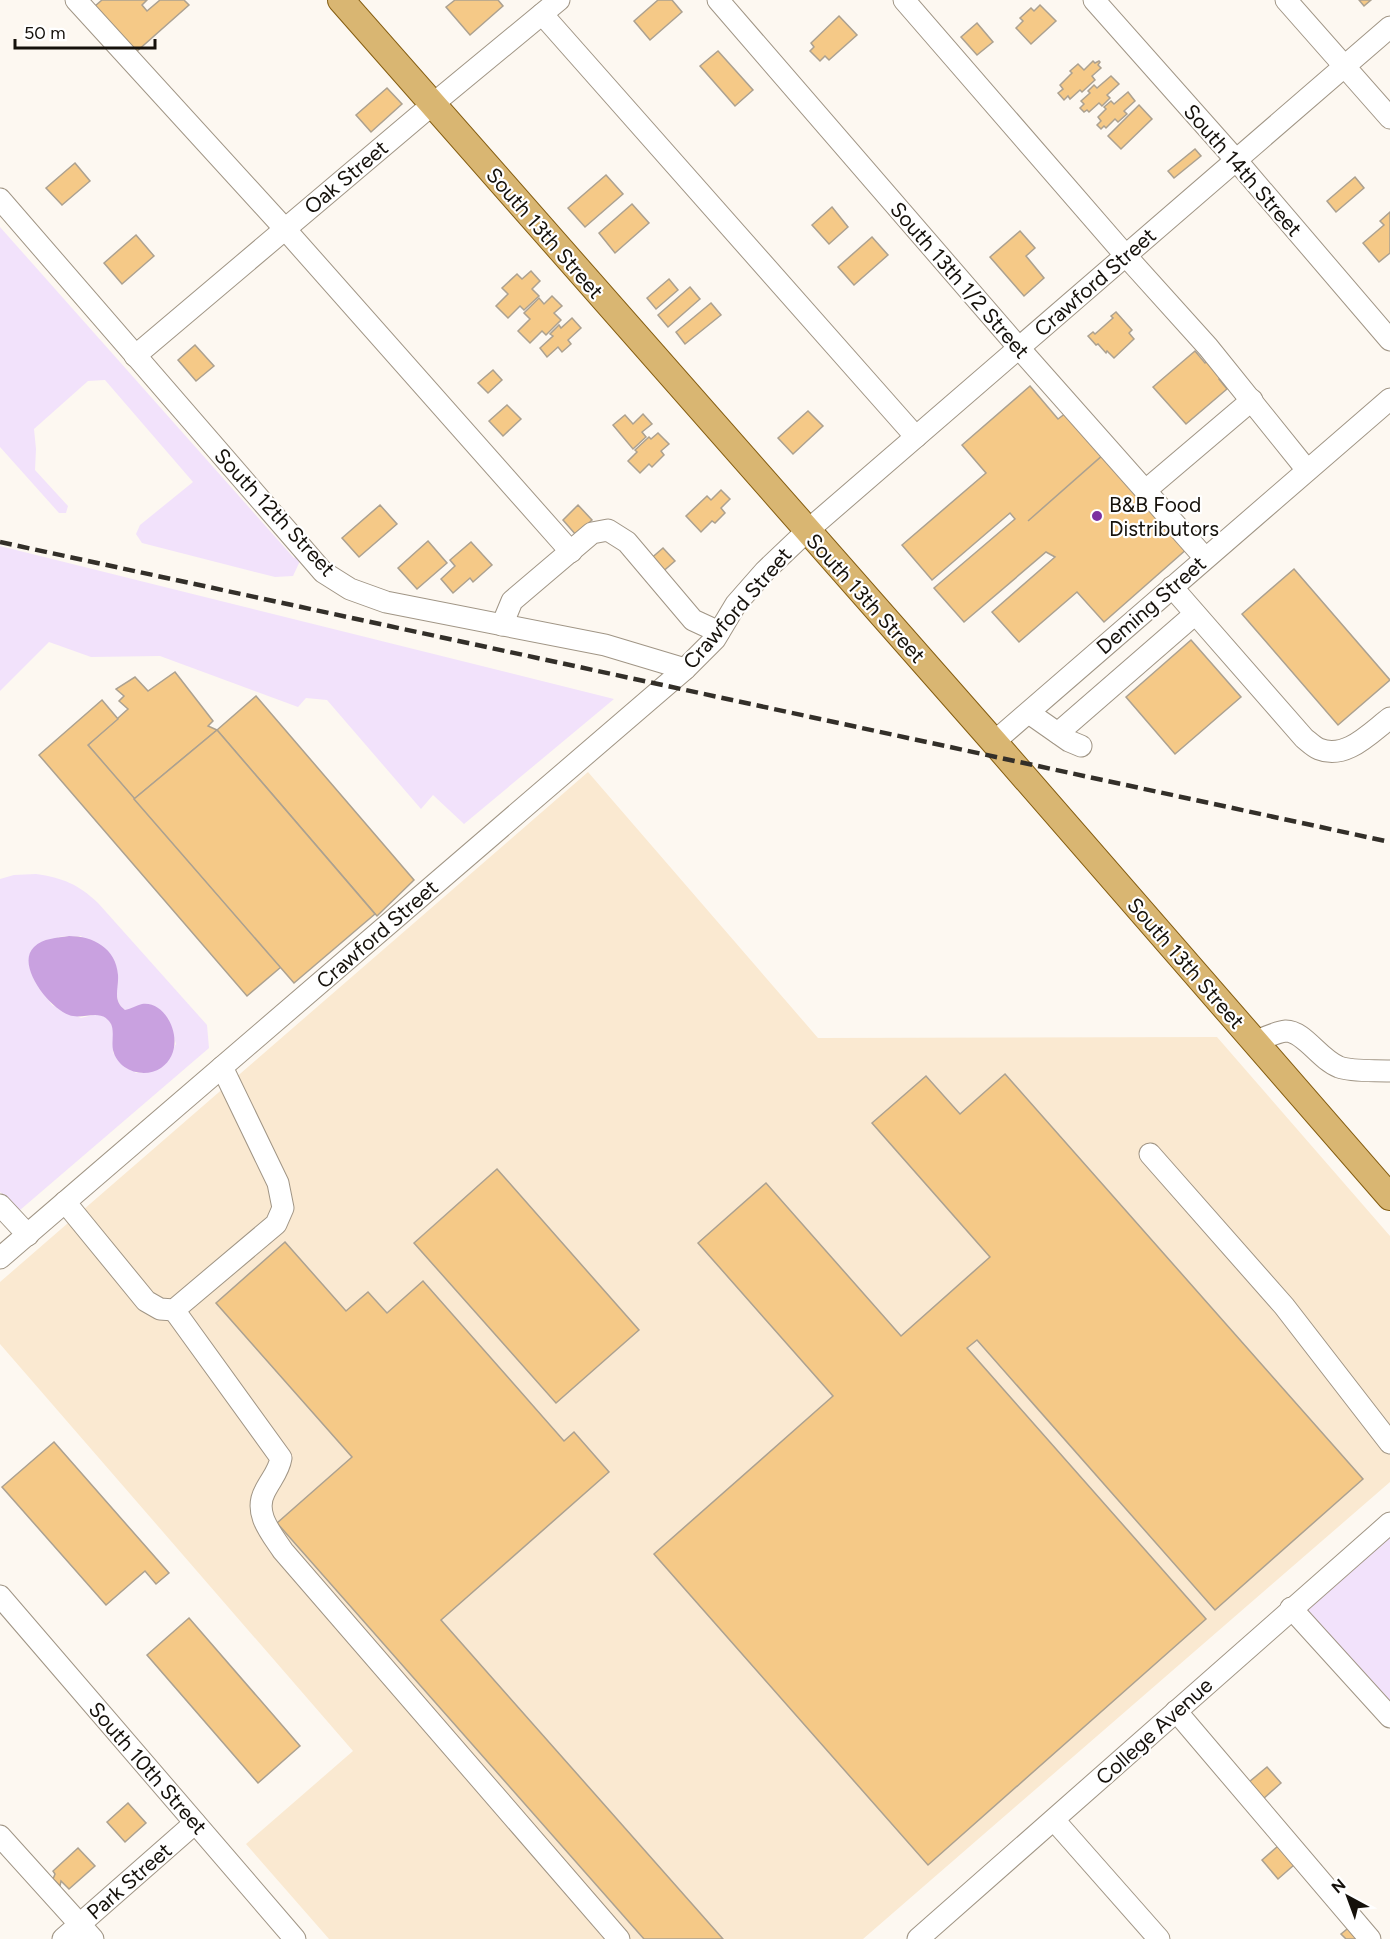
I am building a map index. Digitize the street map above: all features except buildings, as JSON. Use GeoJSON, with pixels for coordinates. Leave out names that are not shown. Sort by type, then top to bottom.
{"type":"FeatureCollection","features":[{"type":"Feature","properties":{"kind":"main road","name":"South 13th Street"},"geometry":{"type":"LineString","coordinates":[[340,0],[994,742],[1390,1197]]}},
{"type":"Feature","properties":{"kind":"street"},"geometry":{"type":"LineString","coordinates":[[76,0],[285,229],[571,552]]}},
{"type":"Feature","properties":{"kind":"street","name":"Oak Street"},"geometry":{"type":"LineString","coordinates":[[135,356],[559,0]]}},
{"type":"Feature","properties":{"kind":"street","name":"South 13th 1/2 Street"},"geometry":{"type":"LineString","coordinates":[[718,0],[1019,348],[1205,558]]}},
{"type":"Feature","properties":{"kind":"street"},"geometry":{"type":"LineString","coordinates":[[904,0],[1208,347],[1307,470]]}},
{"type":"Feature","properties":{"kind":"street","name":"South 14th Street"},"geometry":{"type":"LineString","coordinates":[[1094,0],[1236,160],[1390,340]]}},
{"type":"Feature","properties":{"kind":"street"},"geometry":{"type":"LineString","coordinates":[[1287,0],[1390,118]]}},
{"type":"Feature","properties":{"kind":"street"},"geometry":{"type":"LineString","coordinates":[[542,14],[916,437]]}},
{"type":"Feature","properties":{"kind":"street","name":"Crawford Street"},"geometry":{"type":"LineString","coordinates":[[0,1258],[685,669],[715,639],[736,604],[765,571],[807,531],[1390,27]]}},
{"type":"Feature","properties":{"kind":"street","name":"South 12th Street"},"geometry":{"type":"LineString","coordinates":[[0,199],[324,572],[350,588],[386,602],[605,645],[685,669]]}},
{"type":"Feature","properties":{"kind":"street","name":"Deming Street"},"geometry":{"type":"LineString","coordinates":[[994,742],[1390,399]]}},
{"type":"Feature","properties":{"kind":"street"},"geometry":{"type":"LineString","coordinates":[[1146,490],[1252,400]]}},
{"type":"Feature","properties":{"kind":"street"},"geometry":{"type":"LineString","coordinates":[[502,625],[512,601],[592,533],[608,530],[627,542],[693,620],[719,632]]}},
{"type":"Feature","properties":{"kind":"street"},"geometry":{"type":"LineString","coordinates":[[1172,587],[1304,738],[1319,749],[1335,752],[1353,746],[1390,718]]}},
{"type":"Feature","properties":{"kind":"street"},"geometry":{"type":"LineString","coordinates":[[1058,734],[1195,614]]}},
{"type":"Feature","properties":{"kind":"street"},"geometry":{"type":"LineString","coordinates":[[1029,713],[1058,734],[1081,746]]}},
{"type":"Feature","properties":{"kind":"street"},"geometry":{"type":"LineString","coordinates":[[1255,1042],[1280,1033],[1294,1033],[1302,1036],[1328,1062],[1342,1068],[1390,1071]]}},
{"type":"Feature","properties":{"kind":"street"},"geometry":{"type":"LineString","coordinates":[[65,1202],[146,1301],[160,1309],[174,1310],[276,1224],[283,1208],[278,1183],[222,1067]]}},
{"type":"Feature","properties":{"kind":"street"},"geometry":{"type":"LineString","coordinates":[[1150,1154],[1284,1306],[1390,1443]]}},
{"type":"Feature","properties":{"kind":"street"},"geometry":{"type":"LineString","coordinates":[[0,1205],[27,1235]]}},
{"type":"Feature","properties":{"kind":"street"},"geometry":{"type":"LineString","coordinates":[[174,1310],[281,1458],[280,1467],[264,1492],[260,1507],[265,1525],[283,1551],[619,1939]]}},
{"type":"Feature","properties":{"kind":"street","name":"College Avenue"},"geometry":{"type":"LineString","coordinates":[[930,1935],[1054,1820],[1291,1608],[1390,1523]]}},
{"type":"Feature","properties":{"kind":"street","name":"South 10th Street"},"geometry":{"type":"LineString","coordinates":[[0,1596],[296,1939]]}},
{"type":"Feature","properties":{"kind":"street"},"geometry":{"type":"LineString","coordinates":[[1291,1608],[1390,1717]]}},
{"type":"Feature","properties":{"kind":"street"},"geometry":{"type":"LineString","coordinates":[[1176,1712],[1370,1939]]}},
{"type":"Feature","properties":{"kind":"street"},"geometry":{"type":"LineString","coordinates":[[1054,1820],[1159,1939]]}},
{"type":"Feature","properties":{"kind":"street","name":"Park Street"},"geometry":{"type":"LineString","coordinates":[[63,1939],[86,1931],[195,1822]]}},
{"type":"Feature","properties":{"kind":"street"},"geometry":{"type":"LineString","coordinates":[[0,1836],[86,1931]]}},
{"type":"Feature","properties":{"kind":"shaded area"},"geometry":{"type":"Polygon","coordinates":[[[0,227],[294,558],[297,556],[300,561],[293,576],[275,577],[142,543],[136,534],[140,525],[193,482],[105,380],[88,381],[34,429],[35,470],[68,506],[66,513],[59,513],[0,447],[0,227]]]}},
{"type":"Feature","properties":{"kind":"shaded area"},"geometry":{"type":"Polygon","coordinates":[[[0,546],[614,699],[464,824],[433,795],[421,809],[327,700],[306,698],[298,707],[160,656],[91,657],[49,642],[0,691],[0,546]]]}},
{"type":"Feature","properties":{"kind":"shaded area"},"geometry":{"type":"Polygon","coordinates":[[[588,772],[818,1038],[1217,1037],[1390,1236],[1390,1482],[863,1939],[329,1939],[246,1844],[353,1751],[0,1344],[0,1282],[588,772]]]}},
{"type":"Feature","properties":{"kind":"shaded area"},"geometry":{"type":"Polygon","coordinates":[[[36,874],[54,878],[70,883],[91,896],[207,1025],[209,1048],[20,1210],[0,1192],[0,879],[14,875],[36,874]],[[81,936],[58,937],[45,995],[52,1005],[81,1018],[97,1014],[106,1017],[113,1029],[113,1053],[136,1073],[156,1070],[165,1062],[176,1044],[168,1018],[136,1008],[125,1010],[118,999],[118,977],[81,936]]]}},
{"type":"Feature","properties":{"kind":"shaded area"},"geometry":{"type":"Polygon","coordinates":[[[69,936],[95,941],[108,951],[113,958],[118,975],[117,998],[125,1010],[142,1004],[152,1005],[167,1017],[172,1027],[174,1049],[169,1060],[161,1068],[140,1073],[126,1068],[120,1063],[113,1050],[113,1030],[108,1020],[100,1015],[69,1015],[53,1004],[37,985],[29,964],[29,955],[34,947],[46,940],[69,936]]]}},
{"type":"Feature","properties":{"kind":"shaded area"},"geometry":{"type":"Polygon","coordinates":[[[1390,1523],[1390,1717],[1291,1608],[1390,1523]]]}},
{"type":"Feature","properties":{"kind":"railway"},"geometry":{"type":"LineString","coordinates":[[0,542],[1390,842]]}},
{"type":"Feature","properties":{"kind":"place","name":"B&B Food Distributors"},"geometry":{"type":"Point","coordinates":[1097,516]}}]}
